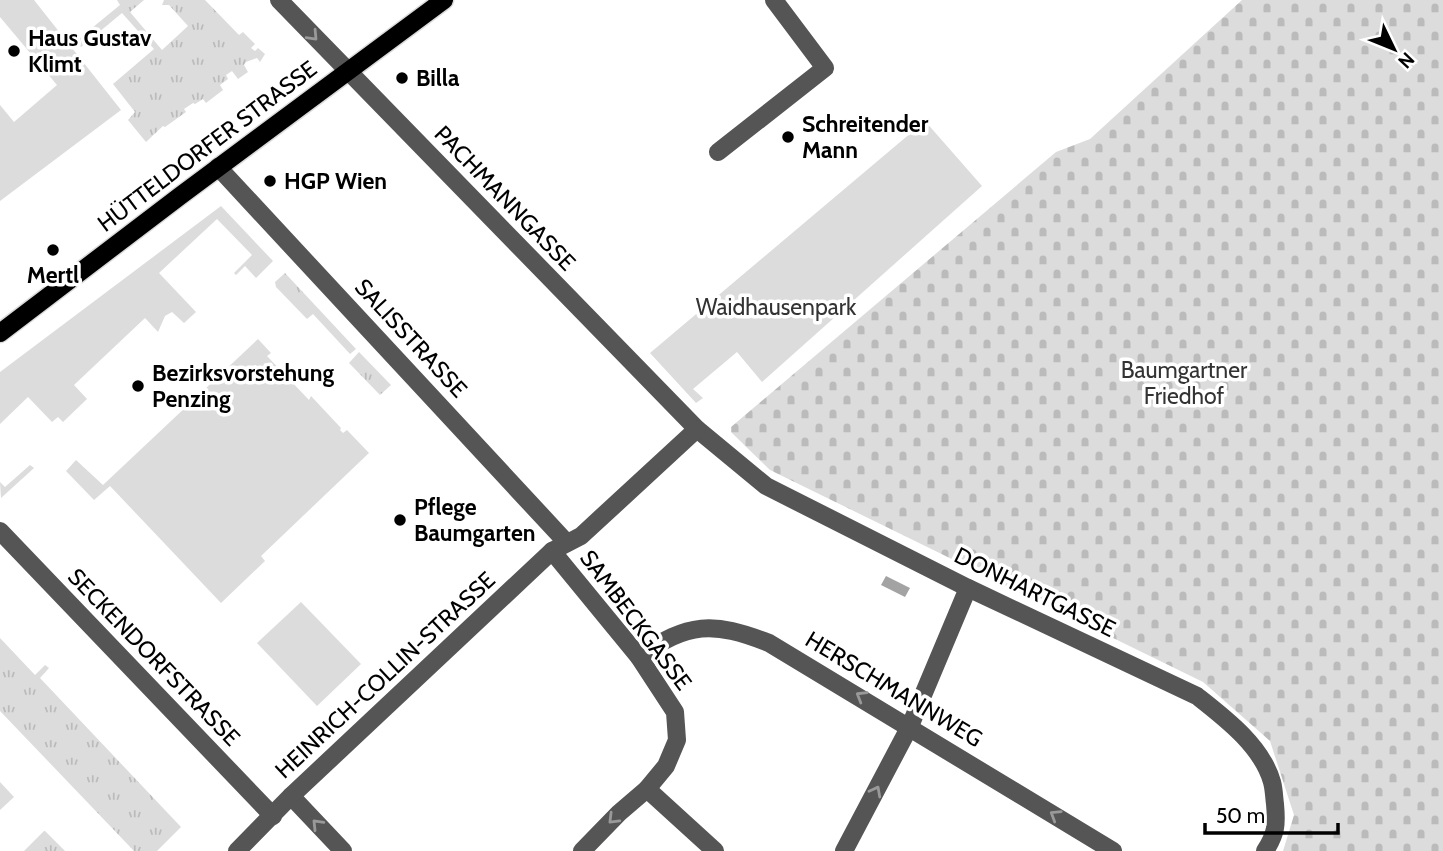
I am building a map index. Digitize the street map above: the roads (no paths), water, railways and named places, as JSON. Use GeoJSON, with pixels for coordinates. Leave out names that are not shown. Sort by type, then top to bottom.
{"type":"FeatureCollection","features":[{"type":"Feature","properties":{"kind":"main road","name":"HÜTTELDORFER STRASSE"},"geometry":{"type":"LineString","coordinates":[[0,333],[444,0]]}},
{"type":"Feature","properties":{"kind":"street","name":"PACHMANNGASSE"},"geometry":{"type":"LineString","coordinates":[[279,0],[696,429]]}},
{"type":"Feature","properties":{"kind":"street"},"geometry":{"type":"LineString","coordinates":[[718,152],[825,68],[774,0]]}},
{"type":"Feature","properties":{"kind":"street","name":"SALISSTRASSE"},"geometry":{"type":"LineString","coordinates":[[218,167],[560,547]]}},
{"type":"Feature","properties":{"kind":"street","name":"HEINRICH-COLLIN-STRASSE"},"geometry":{"type":"LineString","coordinates":[[237,851],[291,796],[560,547],[580,536],[696,429]]}},
{"type":"Feature","properties":{"kind":"street","name":"DONHARTGASSE"},"geometry":{"type":"LineString","coordinates":[[696,429],[766,486],[968,588],[1197,696],[1228,720],[1255,749],[1272,782],[1276,819],[1274,837],[1265,851]]}},
{"type":"Feature","properties":{"kind":"street","name":"SECKENDORFSTRASSE"},"geometry":{"type":"LineString","coordinates":[[0,531],[273,816]]}},
{"type":"Feature","properties":{"kind":"street","name":"SAMBECKGASSE"},"geometry":{"type":"LineString","coordinates":[[560,547],[675,712],[677,740],[666,766],[647,789],[582,851]]}},
{"type":"Feature","properties":{"kind":"street"},"geometry":{"type":"LineString","coordinates":[[844,851],[910,726],[968,588]]}},
{"type":"Feature","properties":{"kind":"street","name":"HERSCHMANNWEG"},"geometry":{"type":"LineString","coordinates":[[639,657],[663,640],[682,632],[720,628],[769,643],[1113,851]]}},
{"type":"Feature","properties":{"kind":"street"},"geometry":{"type":"LineString","coordinates":[[647,789],[715,851]]}},
{"type":"Feature","properties":{"kind":"street"},"geometry":{"type":"LineString","coordinates":[[291,796],[343,851]]}},
{"type":"Feature","properties":{"kind":"tram line"},"geometry":{"type":"LineString","coordinates":[[0,338],[452,0]]}},
{"type":"Feature","properties":{"kind":"place","name":"Haus Gustav Klimt"},"geometry":{"type":"Point","coordinates":[14,51]}},
{"type":"Feature","properties":{"kind":"place","name":"Billa"},"geometry":{"type":"Point","coordinates":[402,78]}},
{"type":"Feature","properties":{"kind":"place","name":"Schreitender Mann"},"geometry":{"type":"Point","coordinates":[788,137]}},
{"type":"Feature","properties":{"kind":"place","name":"HGP Wien"},"geometry":{"type":"Point","coordinates":[270,181]}},
{"type":"Feature","properties":{"kind":"place","name":"Mertl"},"geometry":{"type":"Point","coordinates":[53,250]}},
{"type":"Feature","properties":{"kind":"place","name":"Bezirksvorstehung Penzing"},"geometry":{"type":"Point","coordinates":[138,386]}},
{"type":"Feature","properties":{"kind":"place","name":"Pflege Baumgarten"},"geometry":{"type":"Point","coordinates":[400,520]}},
{"type":"Feature","properties":{"kind":"park label","name":"Waidhausenpark"},"geometry":{"type":"Point","coordinates":[776,307]}},
{"type":"Feature","properties":{"kind":"park label","name":"Baumgartner Friedhof"},"geometry":{"type":"Point","coordinates":[1184,383]}}]}
